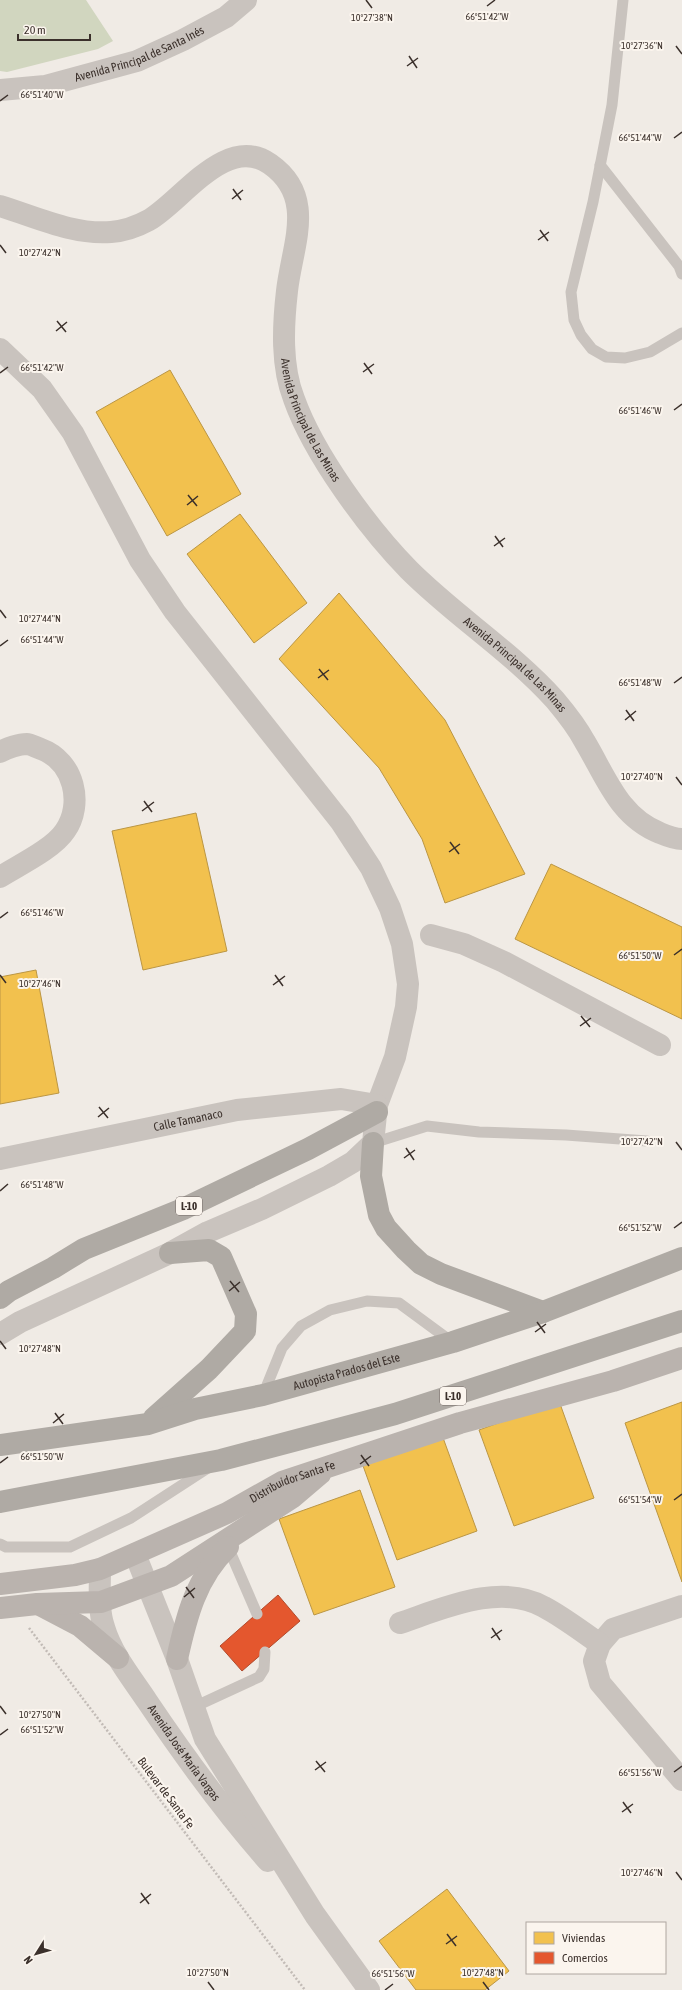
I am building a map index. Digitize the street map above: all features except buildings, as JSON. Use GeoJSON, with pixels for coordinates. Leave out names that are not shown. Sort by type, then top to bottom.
{"type":"FeatureCollection","features":[{"type":"Feature","properties":{"kind":"highway","name":"L-10"},"geometry":{"type":"LineString","coordinates":[[0,1298],[9,1291],[53,1268],[84,1249],[183,1209],[308,1149],[377,1108]]}},
{"type":"Feature","properties":{"kind":"highway"},"geometry":{"type":"LineString","coordinates":[[373,1142],[371,1176],[379,1215],[386,1228],[406,1250],[421,1264],[441,1274],[543,1312]]}},
{"type":"Feature","properties":{"kind":"highway"},"geometry":{"type":"LineString","coordinates":[[148,1424],[209,1369],[245,1331],[246,1314],[221,1257],[209,1250],[170,1253]]}},
{"type":"Feature","properties":{"kind":"highway","name":"Autopista Prados del Este"},"geometry":{"type":"LineString","coordinates":[[0,1445],[148,1424],[195,1409],[263,1394],[453,1342],[543,1312],[682,1258]]}},
{"type":"Feature","properties":{"kind":"highway","name":"L-10"},"geometry":{"type":"LineString","coordinates":[[0,1502],[220,1460],[395,1414],[682,1321]]}},
{"type":"Feature","properties":{"kind":"street","name":"Avenida Principal de Santa Inés"},"geometry":{"type":"LineString","coordinates":[[0,90],[45,86],[137,61],[183,40],[226,17],[246,0]]}},
{"type":"Feature","properties":{"kind":"street","name":"Avenida Principal de Las Minas"},"geometry":{"type":"LineString","coordinates":[[0,206],[65,228],[111,232],[132,228],[151,218],[216,165],[234,158],[251,156],[266,161],[280,172],[292,186],[297,203],[299,222],[287,290],[284,328],[288,372],[292,397],[306,427],[323,457],[345,491],[409,570],[519,665],[554,699],[571,720],[586,743],[618,801],[637,820],[654,831],[676,839],[682,839]]}},
{"type":"Feature","properties":{"kind":"street"},"geometry":{"type":"LineString","coordinates":[[0,349],[42,389],[73,433],[140,560],[175,612],[341,822],[371,868],[393,915],[403,951],[408,984],[406,1007],[395,1057],[377,1108],[373,1142],[354,1162],[262,1209],[208,1232],[170,1253],[20,1322],[0,1334]]}},
{"type":"Feature","properties":{"kind":"street"},"geometry":{"type":"LineString","coordinates":[[0,752],[27,744],[48,751],[64,765],[74,788],[76,806],[65,831],[45,850],[0,877]]}},
{"type":"Feature","properties":{"kind":"street"},"geometry":{"type":"LineString","coordinates":[[432,935],[464,944],[504,962],[660,1045]]}},
{"type":"Feature","properties":{"kind":"street","name":"Calle Tamanaco"},"geometry":{"type":"LineString","coordinates":[[0,1159],[237,1110],[341,1099],[377,1108]]}},
{"type":"Feature","properties":{"kind":"street"},"geometry":{"type":"LineString","coordinates":[[330,1467],[460,1423],[613,1382],[682,1358]]}},
{"type":"Feature","properties":{"kind":"street","name":"Distribuidor Santa Fe"},"geometry":{"type":"LineString","coordinates":[[7,1608],[37,1604],[101,1602],[171,1576],[293,1497],[330,1467]]}},
{"type":"Feature","properties":{"kind":"street","name":"Distribuidor Santa Fe"},"geometry":{"type":"LineString","coordinates":[[0,1584],[75,1575],[100,1569],[227,1513],[282,1482],[330,1467]]}},
{"type":"Feature","properties":{"kind":"street"},"geometry":{"type":"LineString","coordinates":[[177,1659],[191,1603],[204,1576],[228,1548],[265,1514]]}},
{"type":"Feature","properties":{"kind":"street","name":"Avenida José María Vargas"},"geometry":{"type":"LineString","coordinates":[[135,1554],[177,1659],[204,1740],[315,1915],[369,1990]]}},
{"type":"Feature","properties":{"kind":"street","name":"Avenida José María Vargas"},"geometry":{"type":"LineString","coordinates":[[100,1569],[104,1629],[118,1658],[167,1730],[245,1834],[315,1915]]}},
{"type":"Feature","properties":{"kind":"street"},"geometry":{"type":"LineString","coordinates":[[400,1623],[474,1599],[515,1597],[543,1606],[600,1644]]}},
{"type":"Feature","properties":{"kind":"street"},"geometry":{"type":"LineString","coordinates":[[37,1604],[80,1626],[118,1658]]}},
{"type":"Feature","properties":{"kind":"street"},"geometry":{"type":"LineString","coordinates":[[682,1606],[613,1629],[600,1644],[594,1661],[600,1683],[682,1780]]}},
{"type":"Feature","properties":{"kind":"lane"},"geometry":{"type":"LineString","coordinates":[[623,0],[612,105],[571,292],[574,320],[581,335],[592,349],[606,357],[625,358],[650,352],[682,334]]}},
{"type":"Feature","properties":{"kind":"lane"},"geometry":{"type":"LineString","coordinates":[[600,165],[679,266],[682,274]]}},
{"type":"Feature","properties":{"kind":"lane"},"geometry":{"type":"LineString","coordinates":[[373,1142],[427,1126],[479,1132],[566,1135],[647,1141]]}},
{"type":"Feature","properties":{"kind":"lane"},"geometry":{"type":"LineString","coordinates":[[263,1394],[282,1348],[301,1326],[330,1310],[367,1300],[399,1303],[453,1342]]}},
{"type":"Feature","properties":{"kind":"lane"},"geometry":{"type":"LineString","coordinates":[[0,1544],[6,1547],[70,1547],[131,1518],[220,1460]]}},
{"type":"Feature","properties":{"kind":"lane"},"geometry":{"type":"LineString","coordinates":[[228,1548],[257,1614]]}},
{"type":"Feature","properties":{"kind":"lane"},"geometry":{"type":"LineString","coordinates":[[194,1707],[259,1678],[264,1669],[265,1652]]}},
{"type":"Feature","properties":{"kind":"path","name":"Bulevar de Santa Fe"},"geometry":{"type":"LineString","coordinates":[[7,1608],[305,1990]]}},
{"type":"Feature","properties":{"kind":"green space"},"geometry":{"type":"Polygon","coordinates":[[[0,0],[86,0],[113,41],[98,49],[7,72],[0,71],[0,0]]]}}]}
